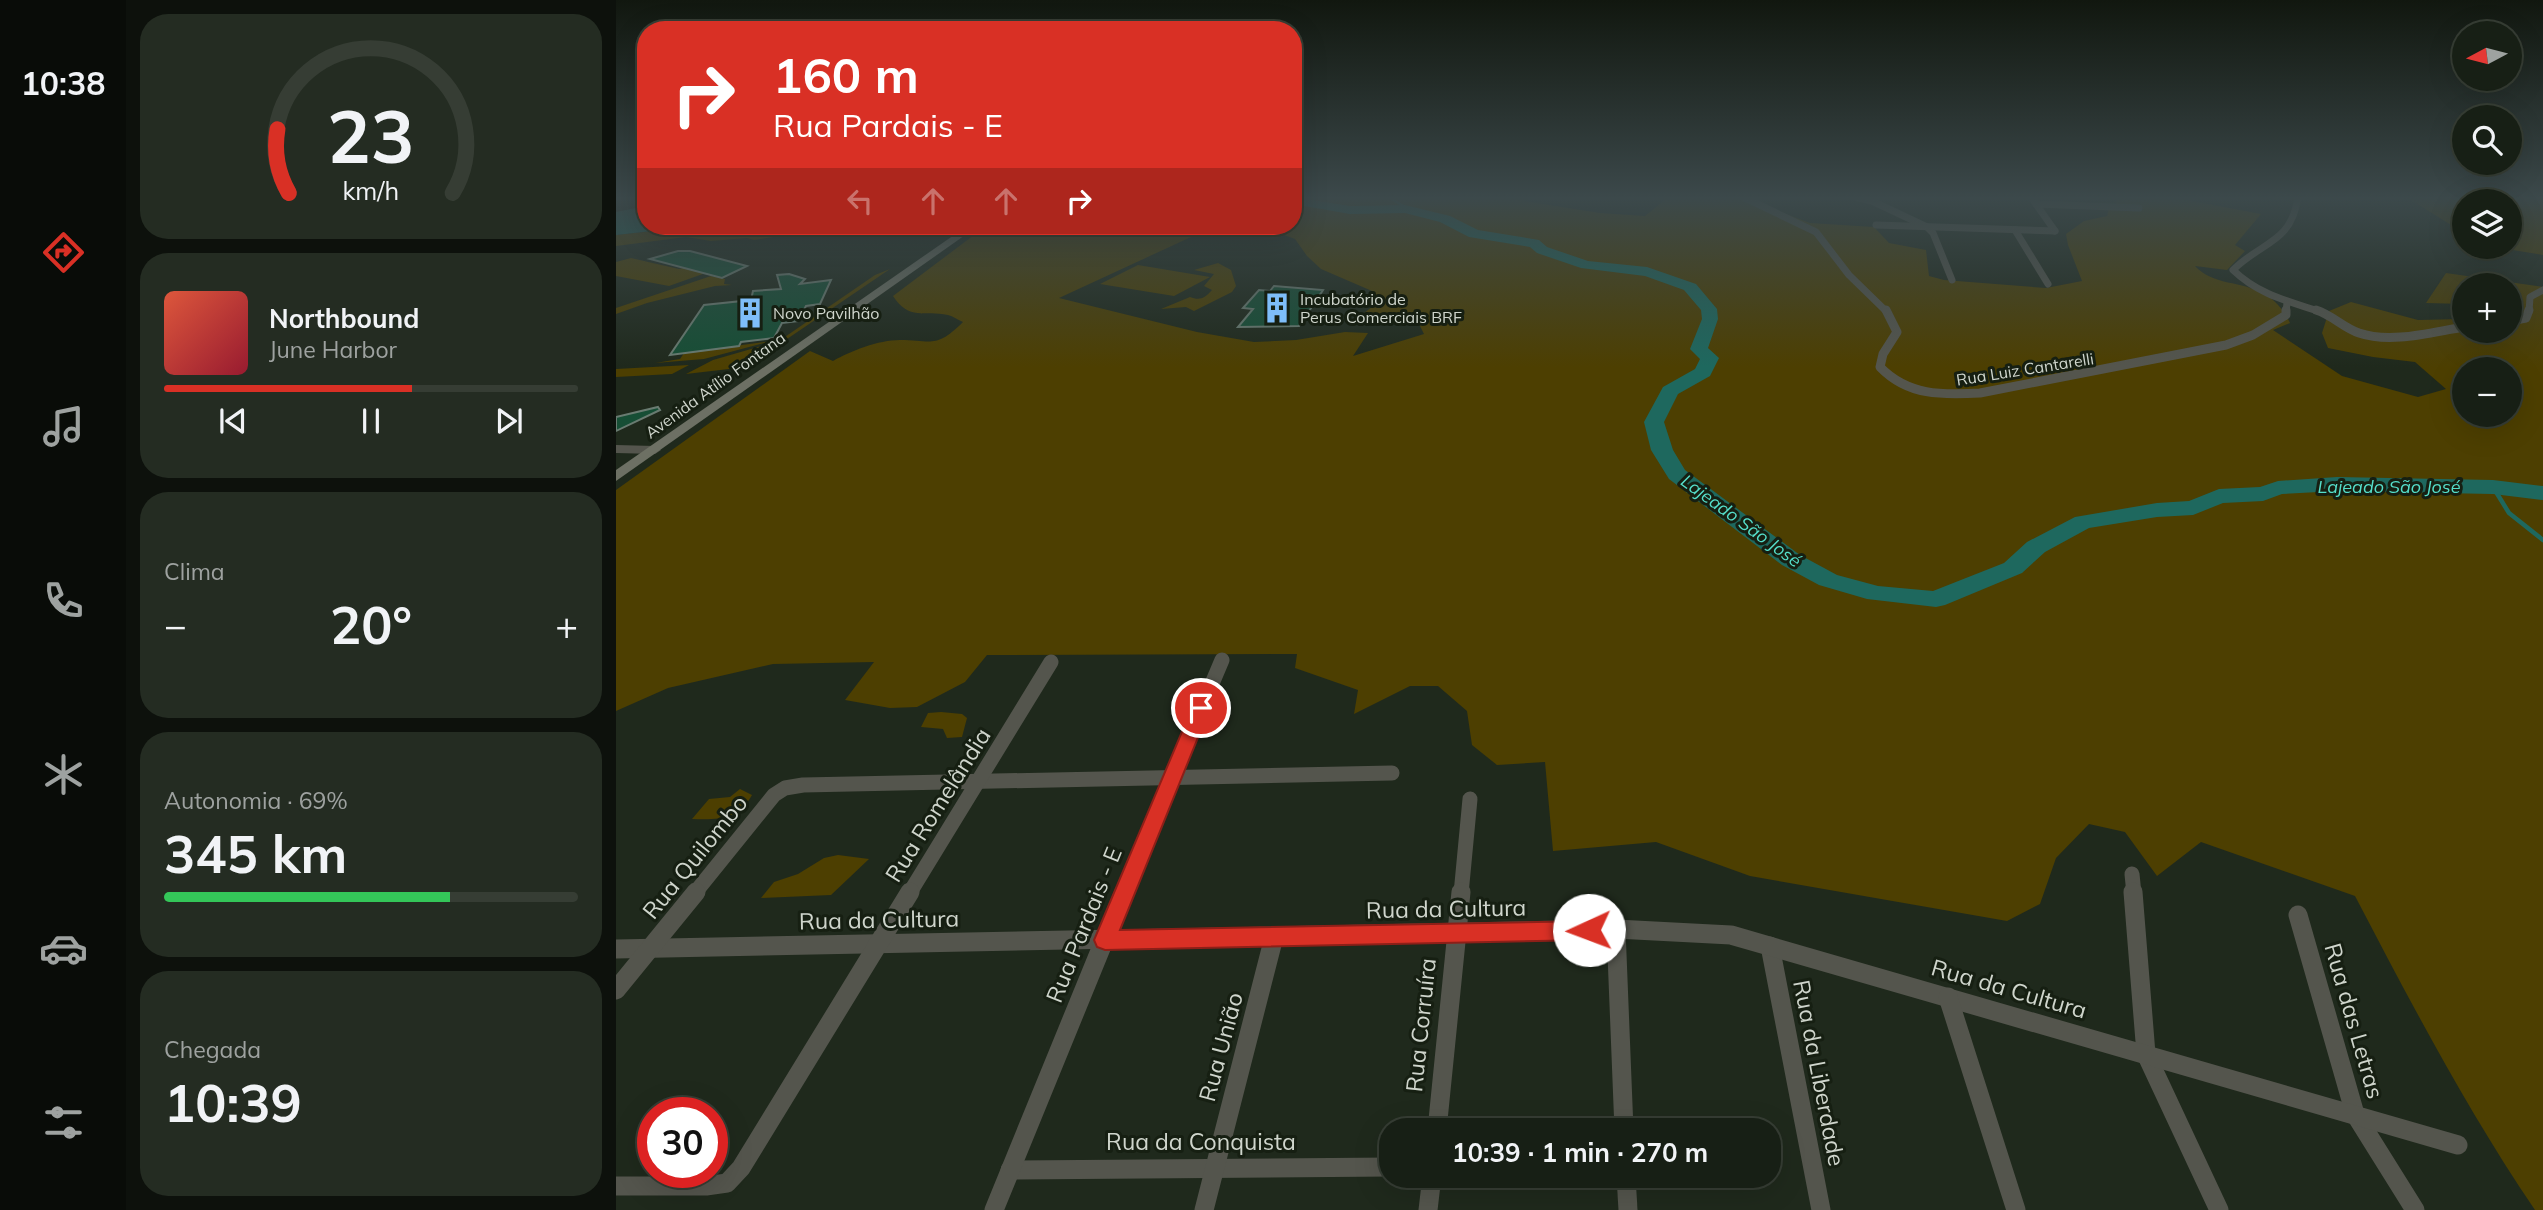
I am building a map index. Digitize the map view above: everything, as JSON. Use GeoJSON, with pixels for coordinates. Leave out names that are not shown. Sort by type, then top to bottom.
{"type":"FeatureCollection","features":[{"type":"Feature","properties":{"kind":"main road","name":"Avenida Atílio Fontana"},"geometry":{"type":"LineString","coordinates":[[616,477],[648,450],[925,253]]}},
{"type":"Feature","properties":{"kind":"main road","name":"Avenida Atílio Fontana"},"geometry":{"type":"LineString","coordinates":[[616,466],[648,450],[933,253]]}},
{"type":"Feature","properties":{"kind":"street","name":"Rua Luiz Cantarelli"},"geometry":{"type":"LineString","coordinates":[[1832,253],[1842,267],[1894,320],[1897,332],[1883,354],[1880,367],[1889,380],[1913,391],[1942,395],[1980,393],[2241,341],[2264,331],[2286,316],[2287,303]]}},
{"type":"Feature","properties":{"kind":"street"},"geometry":{"type":"LineString","coordinates":[[1941,253],[1952,280]]}},
{"type":"Feature","properties":{"kind":"street"},"geometry":{"type":"LineString","coordinates":[[2029,253],[2048,284]]}},
{"type":"Feature","properties":{"kind":"street"},"geometry":{"type":"LineString","coordinates":[[2253,253],[2240,261],[2233,270],[2247,282],[2287,303],[2326,313],[2337,319],[2348,331],[2367,336],[2392,336],[2452,328]]}},
{"type":"Feature","properties":{"kind":"street"},"geometry":{"type":"LineString","coordinates":[[2522,319],[2526,318],[2530,308],[2529,297],[2543,290]]}},
{"type":"Feature","properties":{"kind":"street"},"geometry":{"type":"LineString","coordinates":[[616,449],[648,450]]}},
{"type":"Feature","properties":{"kind":"street","name":"Rua Pardais - E"},"geometry":{"type":"LineString","coordinates":[[993,1210],[1170,779],[1222,660]]}},
{"type":"Feature","properties":{"kind":"street","name":"Rua Romelândia"},"geometry":{"type":"LineString","coordinates":[[616,1186],[706,1186],[727,1183],[741,1168],[1051,662]]}},
{"type":"Feature","properties":{"kind":"street"},"geometry":{"type":"LineString","coordinates":[[978,783],[1392,773]]}},
{"type":"Feature","properties":{"kind":"street","name":"Rua Quilombo"},"geometry":{"type":"LineString","coordinates":[[616,990],[774,795],[785,788],[803,785],[978,783]]}},
{"type":"Feature","properties":{"kind":"street","name":"Rua Corruíra"},"geometry":{"type":"LineString","coordinates":[[1438,1118],[1470,799]]}},
{"type":"Feature","properties":{"kind":"street"},"geometry":{"type":"LineString","coordinates":[[2132,874],[2146,1054],[2219,1210]]}},
{"type":"Feature","properties":{"kind":"street","name":"Rua das Letras"},"geometry":{"type":"LineString","coordinates":[[2298,915],[2356,1114],[2415,1210]]}},
{"type":"Feature","properties":{"kind":"street"},"geometry":{"type":"LineString","coordinates":[[1616,929],[1624,1118]]}},
{"type":"Feature","properties":{"kind":"street","name":"Rua da Cultura"},"geometry":{"type":"LineString","coordinates":[[616,949],[1616,929],[1731,935],[2458,1145]]}},
{"type":"Feature","properties":{"kind":"street","name":"Rua União"},"geometry":{"type":"LineString","coordinates":[[1204,1210],[1274,937]]}},
{"type":"Feature","properties":{"kind":"street","name":"Rua da Liberdade"},"geometry":{"type":"LineString","coordinates":[[1770,946],[1821,1210]]}},
{"type":"Feature","properties":{"kind":"street"},"geometry":{"type":"LineString","coordinates":[[1948,997],[2016,1210]]}},
{"type":"Feature","properties":{"kind":"street","name":"Rua da Conquista"},"geometry":{"type":"LineString","coordinates":[[1010,1170],[1379,1167]]}},
{"type":"Feature","properties":{"kind":"street"},"geometry":{"type":"LineString","coordinates":[[1429,1210],[1431,1188]]}},
{"type":"Feature","properties":{"kind":"street"},"geometry":{"type":"LineString","coordinates":[[1627,1188],[1628,1210]]}},
{"type":"Feature","properties":{"kind":"shaded area"},"geometry":{"type":"Polygon","coordinates":[[[950,253],[1155,253],[1059,298],[1197,332],[1254,342],[1296,340],[1345,332],[1368,333],[1353,356],[1424,334],[1419,324],[1351,324],[1374,305],[1372,291],[1321,269],[1305,253],[1926,253],[1929,276],[1944,280],[2046,288],[2082,281],[2071,253],[2243,253],[2227,270],[2195,266],[2217,280],[2256,290],[2269,297],[2280,307],[2290,323],[2273,330],[2342,376],[2418,397],[2446,389],[2415,362],[2328,348],[2322,333],[2329,311],[2351,302],[2418,320],[2452,319],[2452,343],[2522,343],[2522,284],[2543,287],[2543,1210],[2535,1210],[2486,1134],[2355,896],[2201,842],[2157,876],[2125,832],[2089,824],[2056,858],[2040,904],[2007,921],[1750,876],[1656,842],[1553,851],[1545,762],[1497,765],[1472,745],[1467,711],[1438,686],[1410,686],[1354,714],[1358,690],[1295,668],[1297,654],[987,655],[965,682],[917,707],[890,708],[845,700],[874,662],[773,664],[668,688],[616,711],[616,490],[810,351],[833,361],[874,344],[900,340],[940,340],[954,331],[963,322],[948,315],[911,312],[893,296],[950,253]]]}},
{"type":"Feature","properties":{"kind":"shaded area"},"geometry":{"type":"Polygon","coordinates":[[[631,258],[679,269],[712,260],[714,270],[669,286],[616,276],[616,262],[631,258]]]}},
{"type":"Feature","properties":{"kind":"shaded area"},"geometry":{"type":"Polygon","coordinates":[[[1218,263],[1231,270],[1236,286],[1232,292],[1194,311],[1186,307],[1161,309],[1190,297],[1200,299],[1207,295],[1212,290],[1204,286],[1214,274],[1194,270],[1218,263]]]}},
{"type":"Feature","properties":{"kind":"shaded area"},"geometry":{"type":"Polygon","coordinates":[[[1138,265],[1210,277],[1174,296],[1100,284],[1138,265]]]}},
{"type":"Feature","properties":{"kind":"shaded area"},"geometry":{"type":"Polygon","coordinates":[[[890,269],[746,367],[686,374],[713,360],[779,341],[875,275],[890,269]]]}},
{"type":"Feature","properties":{"kind":"shaded area"},"geometry":{"type":"Polygon","coordinates":[[[2446,273],[2452,274],[2452,304],[2426,303],[2446,273]]]}},
{"type":"Feature","properties":{"kind":"shaded area"},"geometry":{"type":"Polygon","coordinates":[[[711,276],[725,279],[724,284],[732,285],[715,286],[647,303],[616,314],[616,308],[711,276]]]}},
{"type":"Feature","properties":{"kind":"shaded area"},"geometry":{"type":"Polygon","coordinates":[[[772,341],[704,359],[655,363],[680,359],[684,353],[772,341]]]}},
{"type":"Feature","properties":{"kind":"shaded area"},"geometry":{"type":"Polygon","coordinates":[[[689,365],[672,374],[616,377],[616,369],[689,365]]]}},
{"type":"Feature","properties":{"kind":"shaded area"},"geometry":{"type":"Polygon","coordinates":[[[928,713],[962,714],[967,718],[962,737],[947,738],[943,729],[921,727],[928,713]]]}},
{"type":"Feature","properties":{"kind":"shaded area"},"geometry":{"type":"Polygon","coordinates":[[[740,789],[752,795],[734,814],[719,818],[692,819],[709,799],[730,797],[740,789]]]}},
{"type":"Feature","properties":{"kind":"shaded area"},"geometry":{"type":"Polygon","coordinates":[[[838,855],[869,859],[831,895],[761,898],[774,882],[798,874],[824,858],[838,855]]]}},
{"type":"Feature","properties":{"kind":"building"},"geometry":{"type":"Polygon","coordinates":[[[669,253],[699,253],[747,266],[722,278],[650,259],[669,253]]]}},
{"type":"Feature","properties":{"kind":"building","name":"Novo Pavilhão"},"geometry":{"type":"Polygon","coordinates":[[[789,274],[805,279],[800,284],[831,280],[820,304],[806,306],[798,321],[782,323],[774,338],[741,342],[739,346],[670,355],[704,305],[751,300],[753,291],[781,289],[777,275],[789,274]]]}},
{"type":"Feature","properties":{"kind":"building","name":"Incubatório de Perus Comerciais BRF"},"geometry":{"type":"Polygon","coordinates":[[[1274,286],[1323,290],[1299,326],[1238,327],[1253,309],[1243,308],[1259,290],[1270,291],[1274,286]]]}},
{"type":"Feature","properties":{"kind":"building"},"geometry":{"type":"Polygon","coordinates":[[[658,407],[660,410],[616,431],[616,417],[658,407]]]}},
{"type":"Feature","properties":{"kind":"waterway","name":"Lajeado São José"},"geometry":{"type":"LineString","coordinates":[[1552,253],[1586,265],[1647,272],[1690,287],[1709,309],[1710,319],[1699,349],[1710,358],[1703,372],[1670,391],[1654,422],[1662,450],[1677,474],[1791,560],[1828,580],[1876,594],[1936,599],[2013,568],[2036,547],[2083,522],[2157,510],[2193,508],[2219,496],[2263,494],[2278,488],[2337,484],[2493,487],[2543,493]]}},
{"type":"Feature","properties":{"kind":"waterway"},"geometry":{"type":"LineString","coordinates":[[2493,487],[2509,513],[2543,540]]}},
{"type":"Feature","properties":{"kind":"place","name":"Incubatório de Perus Comerciais BRF"},"geometry":{"type":"Point","coordinates":[1277,308]}},
{"type":"Feature","properties":{"kind":"place","name":"Novo Pavilhão"},"geometry":{"type":"Point","coordinates":[750,313]}},
{"type":"Feature","properties":{"kind":"route"},"geometry":{"type":"LineString","coordinates":[[1201,708],[1105,940],[1589,930]]}}]}
